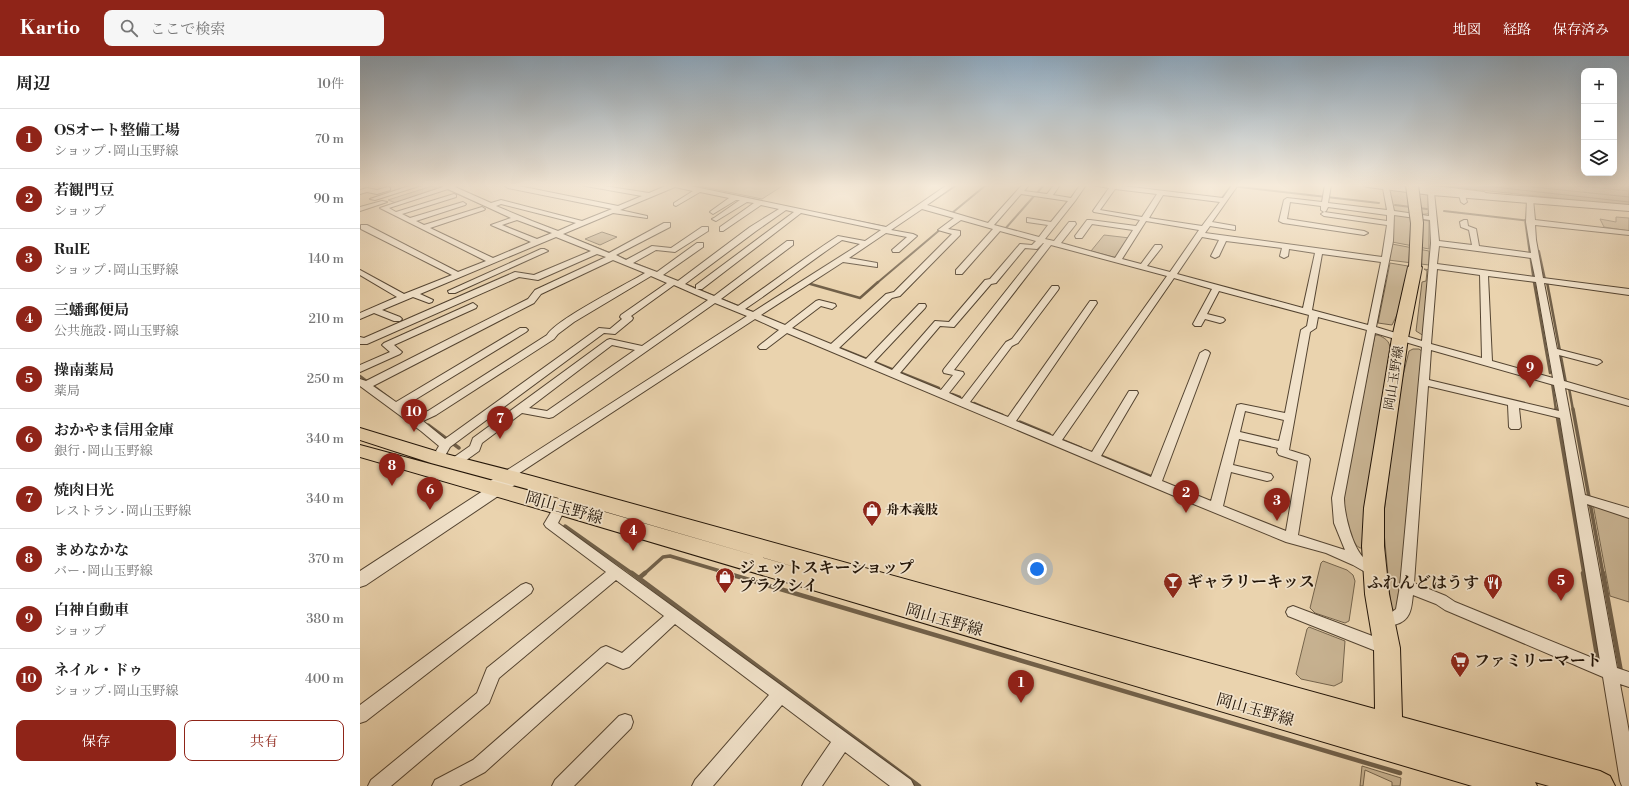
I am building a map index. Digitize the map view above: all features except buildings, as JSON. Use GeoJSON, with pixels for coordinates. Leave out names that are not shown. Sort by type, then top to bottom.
{"type":"FeatureCollection","features":[{"type":"Feature","properties":{"kind":"main road","name":"岡山玉野線"},"geometry":{"type":"LineString","coordinates":[[1389,737],[1387,648],[1384,620],[1377,594],[1366,566],[1373,546],[1374,508],[1400,338],[1424,266],[1416,219]]}},
{"type":"Feature","properties":{"kind":"main road","name":"岡山玉野線"},"geometry":{"type":"LineString","coordinates":[[360,434],[448,449],[501,483],[560,506],[962,625],[1389,737],[1600,786]]}},
{"type":"Feature","properties":{"kind":"main road","name":"岡山玉野線"},"geometry":{"type":"LineString","coordinates":[[360,451],[501,483],[1389,737],[1522,786]]}},
{"type":"Feature","properties":{"kind":"street"},"geometry":{"type":"LineString","coordinates":[[405,219],[491,260]]}},
{"type":"Feature","properties":{"kind":"street"},"geometry":{"type":"LineString","coordinates":[[409,221],[415,219]]}},
{"type":"Feature","properties":{"kind":"street"},"geometry":{"type":"LineString","coordinates":[[423,228],[451,219]]}},
{"type":"Feature","properties":{"kind":"street"},"geometry":{"type":"LineString","coordinates":[[513,219],[495,225],[535,242]]}},
{"type":"Feature","properties":{"kind":"street"},"geometry":{"type":"LineString","coordinates":[[519,219],[557,233],[597,251],[630,262],[741,308],[753,316],[788,328],[896,372],[943,394],[1055,441],[1096,455],[1156,480],[1216,508],[1291,538],[1325,548],[1366,566]]}},
{"type":"Feature","properties":{"kind":"street"},"geometry":{"type":"LineString","coordinates":[[565,219],[580,223]]}},
{"type":"Feature","properties":{"kind":"street"},"geometry":{"type":"LineString","coordinates":[[366,312],[516,251],[589,219]]}},
{"type":"Feature","properties":{"kind":"street"},"geometry":{"type":"LineString","coordinates":[[723,229],[736,219]]}},
{"type":"Feature","properties":{"kind":"street"},"geometry":{"type":"LineString","coordinates":[[448,449],[602,330],[612,332],[627,318],[769,219]]}},
{"type":"Feature","properties":{"kind":"street"},"geometry":{"type":"LineString","coordinates":[[699,287],[788,219]]}},
{"type":"Feature","properties":{"kind":"street"},"geometry":{"type":"LineString","coordinates":[[838,219],[913,236],[896,250]]}},
{"type":"Feature","properties":{"kind":"street"},"geometry":{"type":"LineString","coordinates":[[360,580],[501,483],[786,293],[903,219]]}},
{"type":"Feature","properties":{"kind":"street"},"geometry":{"type":"LineString","coordinates":[[834,347],[889,296],[897,294],[957,233],[942,230],[957,219]]}},
{"type":"Feature","properties":{"kind":"street"},"geometry":{"type":"LineString","coordinates":[[968,219],[1171,276],[1176,275],[1372,329],[1427,346],[1629,402]]}},
{"type":"Feature","properties":{"kind":"street"},"geometry":{"type":"LineString","coordinates":[[959,272],[999,219]]}},
{"type":"Feature","properties":{"kind":"street"},"geometry":{"type":"LineString","coordinates":[[943,394],[959,374],[948,371],[1048,241],[1053,224],[1057,219]]}},
{"type":"Feature","properties":{"kind":"street"},"geometry":{"type":"LineString","coordinates":[[1118,260],[1144,219]]}},
{"type":"Feature","properties":{"kind":"street"},"geometry":{"type":"LineString","coordinates":[[1151,219],[1203,229],[1224,238],[1385,260]]}},
{"type":"Feature","properties":{"kind":"street"},"geometry":{"type":"LineString","coordinates":[[1055,441],[1210,219]]}},
{"type":"Feature","properties":{"kind":"street"},"geometry":{"type":"LineString","coordinates":[[1283,219],[1283,221],[1364,233]]}},
{"type":"Feature","properties":{"kind":"street"},"geometry":{"type":"LineString","coordinates":[[1322,227],[1323,219]]}},
{"type":"Feature","properties":{"kind":"street"},"geometry":{"type":"LineString","coordinates":[[1358,219],[1391,224]]}},
{"type":"Feature","properties":{"kind":"street"},"geometry":{"type":"LineString","coordinates":[[1366,566],[1345,537],[1337,509],[1389,241],[1391,219]]}},
{"type":"Feature","properties":{"kind":"street"},"geometry":{"type":"LineString","coordinates":[[1384,620],[1396,618],[1403,612],[1407,586],[1427,346],[1424,266],[1435,243],[1432,219]]}},
{"type":"Feature","properties":{"kind":"street"},"geometry":{"type":"LineString","coordinates":[[1030,220],[1053,224]]}},
{"type":"Feature","properties":{"kind":"street"},"geometry":{"type":"LineString","coordinates":[[1629,233],[1530,221],[1531,255],[1540,280],[1564,384],[1559,415],[1585,499],[1609,668],[1629,781]]}},
{"type":"Feature","properties":{"kind":"street"},"geometry":{"type":"LineString","coordinates":[[1079,236],[1090,222],[1138,229]]}},
{"type":"Feature","properties":{"kind":"street"},"geometry":{"type":"LineString","coordinates":[[1464,222],[1465,227],[1472,229],[1476,248]]}},
{"type":"Feature","properties":{"kind":"street"},"geometry":{"type":"LineString","coordinates":[[896,372],[938,323],[951,325],[988,282],[993,281],[1023,246],[1034,247],[1048,241],[1072,224]]}},
{"type":"Feature","properties":{"kind":"street"},"geometry":{"type":"LineString","coordinates":[[643,349],[610,342],[476,441],[475,448],[448,449],[418,419],[367,383],[531,301],[538,292],[612,255],[667,225]]}},
{"type":"Feature","properties":{"kind":"street"},"geometry":{"type":"LineString","coordinates":[[364,227],[454,276],[465,285]]}},
{"type":"Feature","properties":{"kind":"street"},"geometry":{"type":"LineString","coordinates":[[1203,229],[1232,228]]}},
{"type":"Feature","properties":{"kind":"street"},"geometry":{"type":"LineString","coordinates":[[630,262],[655,248],[672,250],[705,229]]}},
{"type":"Feature","properties":{"kind":"street"},"geometry":{"type":"LineString","coordinates":[[741,308],[771,288],[814,255],[841,238],[863,243]]}},
{"type":"Feature","properties":{"kind":"street"},"geometry":{"type":"LineString","coordinates":[[1214,256],[1224,238]]}},
{"type":"Feature","properties":{"kind":"street"},"geometry":{"type":"LineString","coordinates":[[520,409],[549,415],[716,298],[790,243]]}},
{"type":"Feature","properties":{"kind":"street"},"geometry":{"type":"LineString","coordinates":[[1435,243],[1531,255]]}},
{"type":"Feature","properties":{"kind":"street"},"geometry":{"type":"LineString","coordinates":[[418,419],[432,413],[468,391],[551,337],[554,332],[571,320],[657,274],[700,245]]}},
{"type":"Feature","properties":{"kind":"street"},"geometry":{"type":"LineString","coordinates":[[1284,256],[1286,246]]}},
{"type":"Feature","properties":{"kind":"street"},"geometry":{"type":"LineString","coordinates":[[1143,267],[1158,247]]}},
{"type":"Feature","properties":{"kind":"street"},"geometry":{"type":"LineString","coordinates":[[516,251],[532,256]]}},
{"type":"Feature","properties":{"kind":"street"},"geometry":{"type":"LineString","coordinates":[[452,291],[544,251]]}},
{"type":"Feature","properties":{"kind":"street"},"geometry":{"type":"LineString","coordinates":[[360,340],[364,342],[518,274],[535,278],[597,251]]}},
{"type":"Feature","properties":{"kind":"street"},"geometry":{"type":"LineString","coordinates":[[1291,538],[1304,459],[1283,452],[1306,330],[1311,328],[1311,313],[1319,251]]}},
{"type":"Feature","properties":{"kind":"street"},"geometry":{"type":"LineString","coordinates":[[841,259],[874,265]]}},
{"type":"Feature","properties":{"kind":"street"},"geometry":{"type":"LineString","coordinates":[[1424,266],[1484,272],[1629,292]]}},
{"type":"Feature","properties":{"kind":"street"},"geometry":{"type":"LineString","coordinates":[[360,272],[405,296],[429,300]]}},
{"type":"Feature","properties":{"kind":"street"},"geometry":{"type":"LineString","coordinates":[[1484,272],[1489,363],[1493,374]]}},
{"type":"Feature","properties":{"kind":"street"},"geometry":{"type":"LineString","coordinates":[[1216,287],[1200,320],[1220,320]]}},
{"type":"Feature","properties":{"kind":"street"},"geometry":{"type":"LineString","coordinates":[[771,288],[786,293]]}},
{"type":"Feature","properties":{"kind":"street"},"geometry":{"type":"LineString","coordinates":[[964,403],[1055,288]]}},
{"type":"Feature","properties":{"kind":"street"},"geometry":{"type":"LineString","coordinates":[[763,347],[819,303],[832,306]]}},
{"type":"Feature","properties":{"kind":"street"},"geometry":{"type":"LineString","coordinates":[[1010,422],[1093,303]]}},
{"type":"Feature","properties":{"kind":"street"},"geometry":{"type":"LineString","coordinates":[[360,369],[397,352],[387,345],[474,306]]}},
{"type":"Feature","properties":{"kind":"street"},"geometry":{"type":"LineString","coordinates":[[869,361],[922,306]]}},
{"type":"Feature","properties":{"kind":"street"},"geometry":{"type":"LineString","coordinates":[[366,312],[397,319]]}},
{"type":"Feature","properties":{"kind":"street"},"geometry":{"type":"LineString","coordinates":[[399,405],[524,330]]}},
{"type":"Feature","properties":{"kind":"street"},"geometry":{"type":"LineString","coordinates":[[1156,480],[1205,353]]}},
{"type":"Feature","properties":{"kind":"street"},"geometry":{"type":"LineString","coordinates":[[1558,353],[1597,362]]}},
{"type":"Feature","properties":{"kind":"street"},"geometry":{"type":"LineString","coordinates":[[1424,382],[1559,415]]}},
{"type":"Feature","properties":{"kind":"street"},"geometry":{"type":"LineString","coordinates":[[1096,455],[1133,393]]}},
{"type":"Feature","properties":{"kind":"street"},"geometry":{"type":"LineString","coordinates":[[1513,404],[1515,427]]}},
{"type":"Feature","properties":{"kind":"street"},"geometry":{"type":"LineString","coordinates":[[1216,508],[1241,407],[1290,418]]}},
{"type":"Feature","properties":{"kind":"street"},"geometry":{"type":"LineString","coordinates":[[1234,434],[1284,446]]}},
{"type":"Feature","properties":{"kind":"street"},"geometry":{"type":"LineString","coordinates":[[1226,467],[1267,477]]}},
{"type":"Feature","properties":{"kind":"street"},"geometry":{"type":"LineString","coordinates":[[1585,499],[1629,513]]}},
{"type":"Feature","properties":{"kind":"street"},"geometry":{"type":"LineString","coordinates":[[560,506],[551,524],[905,786]]}},
{"type":"Feature","properties":{"kind":"street"},"geometry":{"type":"LineString","coordinates":[[1325,548],[1333,547],[1345,537]]}},
{"type":"Feature","properties":{"kind":"street"},"geometry":{"type":"LineString","coordinates":[[377,786],[483,698],[493,673],[616,572]]}},
{"type":"Feature","properties":{"kind":"street"},"geometry":{"type":"LineString","coordinates":[[1407,586],[1441,600],[1450,606],[1609,668],[1629,680]]}},
{"type":"Feature","properties":{"kind":"street"},"geometry":{"type":"LineString","coordinates":[[360,715],[526,590]]}},
{"type":"Feature","properties":{"kind":"street"},"geometry":{"type":"LineString","coordinates":[[1293,612],[1387,648]]}},
{"type":"Feature","properties":{"kind":"street"},"geometry":{"type":"LineString","coordinates":[[441,786],[479,766],[606,653],[623,662],[675,616]]}},
{"type":"Feature","properties":{"kind":"street"},"geometry":{"type":"LineString","coordinates":[[701,786],[781,694]]}},
{"type":"Feature","properties":{"kind":"street"},"geometry":{"type":"LineString","coordinates":[[561,786],[625,722]]}},
{"type":"Feature","properties":{"kind":"street"},"geometry":{"type":"LineString","coordinates":[[812,786],[843,740]]}},
{"type":"Feature","properties":{"kind":"shaded area"},"geometry":{"type":"Polygon","coordinates":[[[1394,219],[1418,219],[1429,221],[1429,249],[1392,242],[1394,219]]]}},
{"type":"Feature","properties":{"kind":"shaded area"},"geometry":{"type":"Polygon","coordinates":[[[1600,219],[1600,219],[1616,222],[1616,219],[1629,219],[1629,231],[1604,227],[1600,219]]]}},
{"type":"Feature","properties":{"kind":"shaded area"},"geometry":{"type":"Polygon","coordinates":[[[602,232],[617,237],[600,245],[585,239],[602,232]]]}},
{"type":"Feature","properties":{"kind":"shaded area"},"geometry":{"type":"Polygon","coordinates":[[[1104,235],[1130,238],[1117,258],[1091,251],[1104,235]]]}},
{"type":"Feature","properties":{"kind":"shaded area"},"geometry":{"type":"Polygon","coordinates":[[[1392,244],[1429,251],[1429,265],[1388,260],[1392,244]]]}},
{"type":"Feature","properties":{"kind":"shaded area"},"geometry":{"type":"Polygon","coordinates":[[[1390,263],[1408,266],[1403,296],[1392,325],[1378,323],[1390,263]]]}},
{"type":"Feature","properties":{"kind":"shaded area"},"geometry":{"type":"Polygon","coordinates":[[[1424,269],[1430,270],[1424,336],[1416,331],[1422,282],[1426,281],[1427,271],[1424,269]]]}},
{"type":"Feature","properties":{"kind":"shaded area"},"geometry":{"type":"Polygon","coordinates":[[[1375,335],[1383,337],[1387,340],[1390,349],[1364,523],[1362,548],[1360,548],[1349,533],[1345,518],[1343,498],[1375,335]]]}},
{"type":"Feature","properties":{"kind":"shaded area"},"geometry":{"type":"Polygon","coordinates":[[[1419,349],[1423,352],[1406,542],[1396,610],[1393,610],[1391,608],[1383,521],[1399,392],[1409,351],[1419,349]]]}},
{"type":"Feature","properties":{"kind":"shaded area"},"geometry":{"type":"Polygon","coordinates":[[[1593,504],[1629,516],[1629,602],[1610,596],[1593,504]]]}},
{"type":"Feature","properties":{"kind":"shaded area"},"geometry":{"type":"Polygon","coordinates":[[[1323,561],[1347,570],[1353,575],[1355,581],[1349,621],[1345,623],[1315,613],[1310,608],[1321,563],[1323,561]]]}},
{"type":"Feature","properties":{"kind":"shaded area"},"geometry":{"type":"Polygon","coordinates":[[[1309,627],[1345,641],[1342,682],[1334,686],[1301,679],[1296,674],[1307,629],[1309,627]]]}},
{"type":"Feature","properties":{"kind":"shaded area"},"geometry":{"type":"Polygon","coordinates":[[[1362,766],[1401,778],[1400,786],[1392,786],[1392,782],[1365,770],[1363,786],[1360,786],[1362,766]]]}},
{"type":"Feature","properties":{"kind":"waterway"},"geometry":{"type":"LineString","coordinates":[[847,219],[890,228]]}},
{"type":"Feature","properties":{"kind":"waterway"},"geometry":{"type":"LineString","coordinates":[[1008,230],[1005,229],[1014,219]]}},
{"type":"Feature","properties":{"kind":"waterway"},"geometry":{"type":"LineString","coordinates":[[1513,219],[1525,220]]}},
{"type":"Feature","properties":{"kind":"waterway"},"geometry":{"type":"LineString","coordinates":[[1525,220],[1530,221]]}},
{"type":"Feature","properties":{"kind":"waterway"},"geometry":{"type":"LineString","coordinates":[[1525,220],[1534,283]]}},
{"type":"Feature","properties":{"kind":"waterway"},"geometry":{"type":"LineString","coordinates":[[534,226],[553,234]]}},
{"type":"Feature","properties":{"kind":"waterway"},"geometry":{"type":"LineString","coordinates":[[877,283],[942,228]]}},
{"type":"Feature","properties":{"kind":"waterway"},"geometry":{"type":"LineString","coordinates":[[569,237],[612,254]]}},
{"type":"Feature","properties":{"kind":"waterway"},"geometry":{"type":"LineString","coordinates":[[1539,251],[1545,279],[1548,283]]}},
{"type":"Feature","properties":{"kind":"waterway"},"geometry":{"type":"LineString","coordinates":[[619,257],[653,271]]}},
{"type":"Feature","properties":{"kind":"waterway"},"geometry":{"type":"LineString","coordinates":[[807,283],[860,298],[878,282]]}},
{"type":"Feature","properties":{"kind":"waterway"},"geometry":{"type":"LineString","coordinates":[[1534,282],[1550,373]]}},
{"type":"Feature","properties":{"kind":"waterway"},"geometry":{"type":"LineString","coordinates":[[1547,282],[1566,383],[1569,388],[1573,410]]}},
{"type":"Feature","properties":{"kind":"waterway"},"geometry":{"type":"LineString","coordinates":[[684,284],[752,312]]}},
{"type":"Feature","properties":{"kind":"waterway"},"geometry":{"type":"LineString","coordinates":[[837,347],[939,388]]}},
{"type":"Feature","properties":{"kind":"waterway"},"geometry":{"type":"LineString","coordinates":[[360,376],[391,399]]}},
{"type":"Feature","properties":{"kind":"waterway"},"geometry":{"type":"LineString","coordinates":[[1552,383],[1556,410]]}},
{"type":"Feature","properties":{"kind":"waterway"},"geometry":{"type":"LineString","coordinates":[[952,394],[960,397]]}},
{"type":"Feature","properties":{"kind":"waterway"},"geometry":{"type":"LineString","coordinates":[[974,403],[990,410]]}},
{"type":"Feature","properties":{"kind":"waterway"},"geometry":{"type":"LineString","coordinates":[[987,409],[1002,415]]}},
{"type":"Feature","properties":{"kind":"waterway"},"geometry":{"type":"LineString","coordinates":[[1556,409],[1584,574]]}},
{"type":"Feature","properties":{"kind":"waterway"},"geometry":{"type":"LineString","coordinates":[[1573,409],[1603,574]]}},
{"type":"Feature","properties":{"kind":"waterway"},"geometry":{"type":"LineString","coordinates":[[1020,422],[1049,434]]}},
{"type":"Feature","properties":{"kind":"waterway"},"geometry":{"type":"LineString","coordinates":[[428,425],[459,448]]}},
{"type":"Feature","properties":{"kind":"waterway"},"geometry":{"type":"LineString","coordinates":[[1064,441],[1081,448]]}},
{"type":"Feature","properties":{"kind":"waterway"},"geometry":{"type":"LineString","coordinates":[[1101,456],[1155,478]]}},
{"type":"Feature","properties":{"kind":"waterway"},"geometry":{"type":"LineString","coordinates":[[565,526],[633,574]]}},
{"type":"Feature","properties":{"kind":"waterway"},"geometry":{"type":"LineString","coordinates":[[644,574],[663,557],[670,556],[730,574]]}},
{"type":"Feature","properties":{"kind":"waterway"},"geometry":{"type":"LineString","coordinates":[[632,573],[919,786]]}},
{"type":"Feature","properties":{"kind":"waterway"},"geometry":{"type":"LineString","coordinates":[[639,578],[645,573]]}},
{"type":"Feature","properties":{"kind":"waterway"},"geometry":{"type":"LineString","coordinates":[[726,573],[1400,773]]}},
{"type":"Feature","properties":{"kind":"waterway"},"geometry":{"type":"LineString","coordinates":[[1583,573],[1598,661]]}},
{"type":"Feature","properties":{"kind":"waterway"},"geometry":{"type":"LineString","coordinates":[[1603,573],[1621,672]]}},
{"type":"Feature","properties":{"kind":"place","name":"白神自動車"},"geometry":{"type":"Point","coordinates":[1530,388]}},
{"type":"Feature","properties":{"kind":"place","name":"ネイル・ドゥ"},"geometry":{"type":"Point","coordinates":[414,432]}},
{"type":"Feature","properties":{"kind":"place","name":"焼肉日光"},"geometry":{"type":"Point","coordinates":[500,439]}},
{"type":"Feature","properties":{"kind":"place","name":"まめなかな"},"geometry":{"type":"Point","coordinates":[392,486]}},
{"type":"Feature","properties":{"kind":"place","name":"おかやま信用金庫"},"geometry":{"type":"Point","coordinates":[430,510]}},
{"type":"Feature","properties":{"kind":"place","name":"若観門豆"},"geometry":{"type":"Point","coordinates":[1186,513]}},
{"type":"Feature","properties":{"kind":"place","name":"RulE"},"geometry":{"type":"Point","coordinates":[1277,521]}},
{"type":"Feature","properties":{"kind":"place","name":"舟木義肢"},"geometry":{"type":"Point","coordinates":[872,527]}},
{"type":"Feature","properties":{"kind":"place","name":"三蟠郵便局"},"geometry":{"type":"Point","coordinates":[633,551]}},
{"type":"Feature","properties":{"kind":"place","name":"ジェットスキーショップ プラクシイ"},"geometry":{"type":"Point","coordinates":[725,594]}},
{"type":"Feature","properties":{"kind":"place","name":"ギャラリーキッス"},"geometry":{"type":"Point","coordinates":[1173,599]}},
{"type":"Feature","properties":{"kind":"place","name":"ふれんどはうす"},"geometry":{"type":"Point","coordinates":[1493,600]}},
{"type":"Feature","properties":{"kind":"place","name":"操南薬局"},"geometry":{"type":"Point","coordinates":[1561,601]}},
{"type":"Feature","properties":{"kind":"place","name":"ファミリーマート"},"geometry":{"type":"Point","coordinates":[1460,678]}},
{"type":"Feature","properties":{"kind":"place","name":"OSオート整備工場"},"geometry":{"type":"Point","coordinates":[1021,703]}}]}
